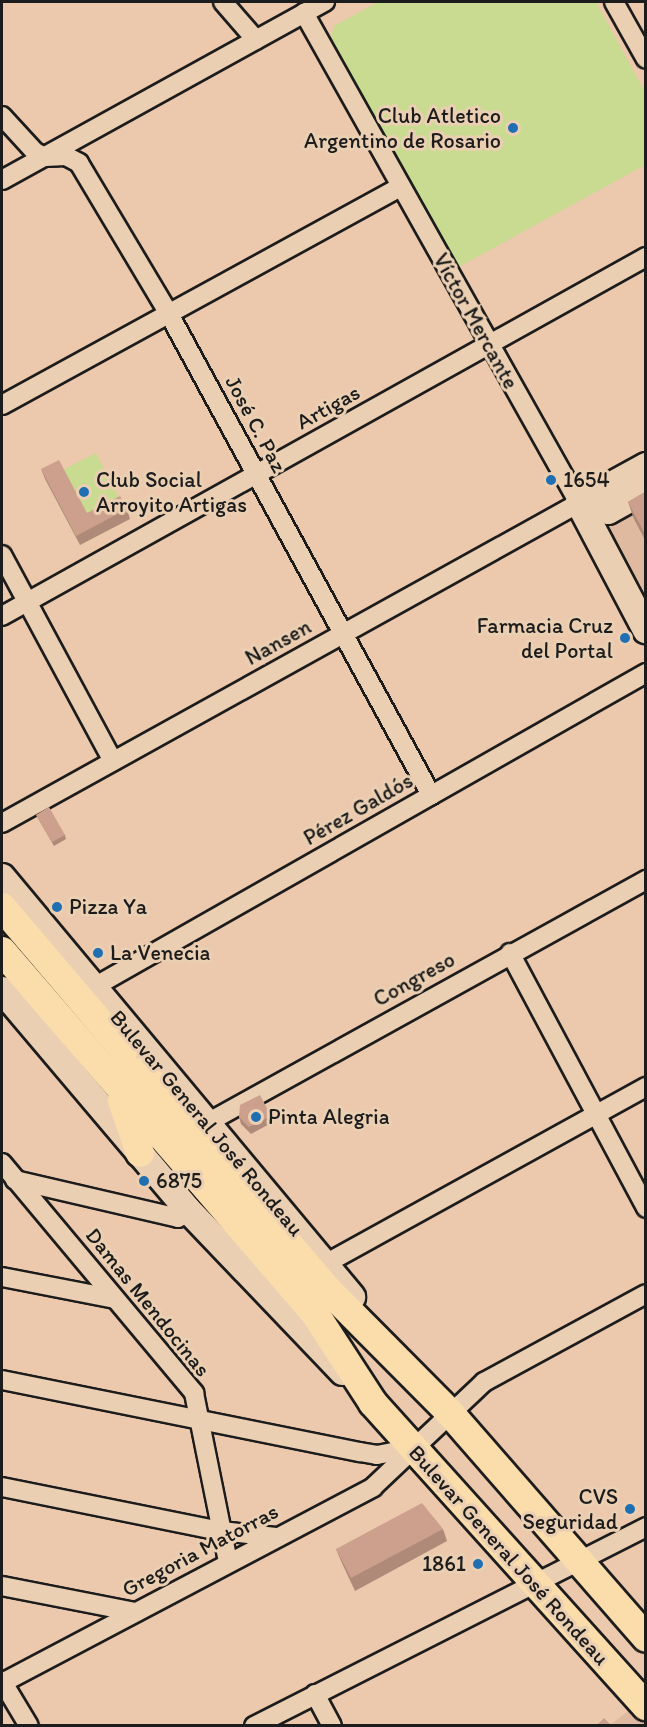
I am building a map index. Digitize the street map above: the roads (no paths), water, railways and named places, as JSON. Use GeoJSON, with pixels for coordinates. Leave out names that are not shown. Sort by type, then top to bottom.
{"type":"FeatureCollection","features":[{"type":"Feature","properties":{"kind":"main road"},"geometry":{"type":"LineString","coordinates":[[579,503],[645,466]]}},
{"type":"Feature","properties":{"kind":"main road"},"geometry":{"type":"LineString","coordinates":[[579,503],[608,511],[645,490]]}},
{"type":"Feature","properties":{"kind":"main road","name":"Víctor Mercante"},"geometry":{"type":"LineString","coordinates":[[579,503],[645,630]]}},
{"type":"Feature","properties":{"kind":"main road","name":"Bulevar General José Rondeau"},"geometry":{"type":"LineString","coordinates":[[2,877],[325,1264],[410,1370]]}},
{"type":"Feature","properties":{"kind":"main road","name":"Bulevar General José Rondeau"},"geometry":{"type":"LineString","coordinates":[[2,907],[327,1289],[410,1370],[450,1413],[645,1638]]}},
{"type":"Feature","properties":{"kind":"main road","name":"Bulevar General José Rondeau"},"geometry":{"type":"LineString","coordinates":[[2,951],[118,1088],[314,1312],[373,1403]]}},
{"type":"Feature","properties":{"kind":"main road"},"geometry":{"type":"LineString","coordinates":[[71,960],[107,1029]]}},
{"type":"Feature","properties":{"kind":"main road","name":"Bulevar General José Rondeau"},"geometry":{"type":"LineString","coordinates":[[2,990],[188,1210],[373,1403],[537,1583],[645,1707]]}},
{"type":"Feature","properties":{"kind":"main road"},"geometry":{"type":"LineString","coordinates":[[118,1088],[140,1153]]}},
{"type":"Feature","properties":{"kind":"street"},"geometry":{"type":"LineString","coordinates":[[223,2],[256,39]]}},
{"type":"Feature","properties":{"kind":"street"},"geometry":{"type":"LineString","coordinates":[[2,180],[325,2]]}},
{"type":"Feature","properties":{"kind":"street"},"geometry":{"type":"LineString","coordinates":[[614,2],[645,59]]}},
{"type":"Feature","properties":{"kind":"street","name":"Víctor Mercante"},"geometry":{"type":"LineString","coordinates":[[304,13],[579,503]]}},
{"type":"Feature","properties":{"kind":"street"},"geometry":{"type":"LineString","coordinates":[[2,116],[29,147],[45,157]]}},
{"type":"Feature","properties":{"kind":"street","name":"José C. Paz"},"geometry":{"type":"LineString","coordinates":[[45,157],[66,156],[79,162],[169,314],[431,795]]}},
{"type":"Feature","properties":{"kind":"street"},"geometry":{"type":"LineString","coordinates":[[2,405],[401,187]]}},
{"type":"Feature","properties":{"kind":"street","name":"Artigas"},"geometry":{"type":"LineString","coordinates":[[2,616],[645,257]]}},
{"type":"Feature","properties":{"kind":"street","name":"Nansen"},"geometry":{"type":"LineString","coordinates":[[2,823],[579,503]]}},
{"type":"Feature","properties":{"kind":"street"},"geometry":{"type":"LineString","coordinates":[[2,555],[113,761]]}},
{"type":"Feature","properties":{"kind":"street","name":"Pérez Galdós"},"geometry":{"type":"LineString","coordinates":[[94,987],[645,673]]}},
{"type":"Feature","properties":{"kind":"street","name":"Congreso"},"geometry":{"type":"LineString","coordinates":[[207,1124],[510,953],[645,880]]}},
{"type":"Feature","properties":{"kind":"street"},"geometry":{"type":"LineString","coordinates":[[510,953],[645,1208]]}},
{"type":"Feature","properties":{"kind":"street"},"geometry":{"type":"LineString","coordinates":[[325,1264],[645,1087]]}},
{"type":"Feature","properties":{"kind":"street","name":"Damas Mendocinas"},"geometry":{"type":"LineString","coordinates":[[2,1163],[9,1179],[194,1393],[228,1562]]}},
{"type":"Feature","properties":{"kind":"street"},"geometry":{"type":"LineString","coordinates":[[9,1179],[178,1218],[188,1210]]}},
{"type":"Feature","properties":{"kind":"street"},"geometry":{"type":"LineString","coordinates":[[2,1278],[115,1299]]}},
{"type":"Feature","properties":{"kind":"street","name":"Gregoria Matorras"},"geometry":{"type":"LineString","coordinates":[[3,1682],[373,1487],[484,1382],[645,1294]]}},
{"type":"Feature","properties":{"kind":"street"},"geometry":{"type":"LineString","coordinates":[[2,1380],[377,1455],[412,1448]]}},
{"type":"Feature","properties":{"kind":"street"},"geometry":{"type":"LineString","coordinates":[[377,1455],[383,1460],[386,1476]]}},
{"type":"Feature","properties":{"kind":"street"},"geometry":{"type":"LineString","coordinates":[[2,1487],[221,1530],[276,1537]]}},
{"type":"Feature","properties":{"kind":"street"},"geometry":{"type":"LineString","coordinates":[[254,1725],[645,1527]]}},
{"type":"Feature","properties":{"kind":"street"},"geometry":{"type":"LineString","coordinates":[[2,1586],[135,1612]]}},
{"type":"Feature","properties":{"kind":"street"},"geometry":{"type":"LineString","coordinates":[[3,1682],[29,1725]]}},
{"type":"Feature","properties":{"kind":"street"},"geometry":{"type":"LineString","coordinates":[[315,1694],[332,1725]]}},
{"type":"Feature","properties":{"kind":"place","name":"Club Atletico Argentino de Rosario"},"geometry":{"type":"Point","coordinates":[513,128]}},
{"type":"Feature","properties":{"kind":"place","name":"1654"},"geometry":{"type":"Point","coordinates":[551,480]}},
{"type":"Feature","properties":{"kind":"place","name":"Club Social Arroyito Artigas"},"geometry":{"type":"Point","coordinates":[84,492]}},
{"type":"Feature","properties":{"kind":"place","name":"Farmacia Cruz del Portal"},"geometry":{"type":"Point","coordinates":[625,638]}},
{"type":"Feature","properties":{"kind":"place","name":"Pizza Ya"},"geometry":{"type":"Point","coordinates":[57,907]}},
{"type":"Feature","properties":{"kind":"place","name":"La Venecia"},"geometry":{"type":"Point","coordinates":[98,953]}},
{"type":"Feature","properties":{"kind":"place","name":"Pinta Alegria"},"geometry":{"type":"Point","coordinates":[256,1117]}},
{"type":"Feature","properties":{"kind":"place","name":"6875"},"geometry":{"type":"Point","coordinates":[144,1181]}},
{"type":"Feature","properties":{"kind":"place","name":"CVS Seguridad"},"geometry":{"type":"Point","coordinates":[630,1509]}},
{"type":"Feature","properties":{"kind":"place","name":"1861"},"geometry":{"type":"Point","coordinates":[478,1564]}}]}
